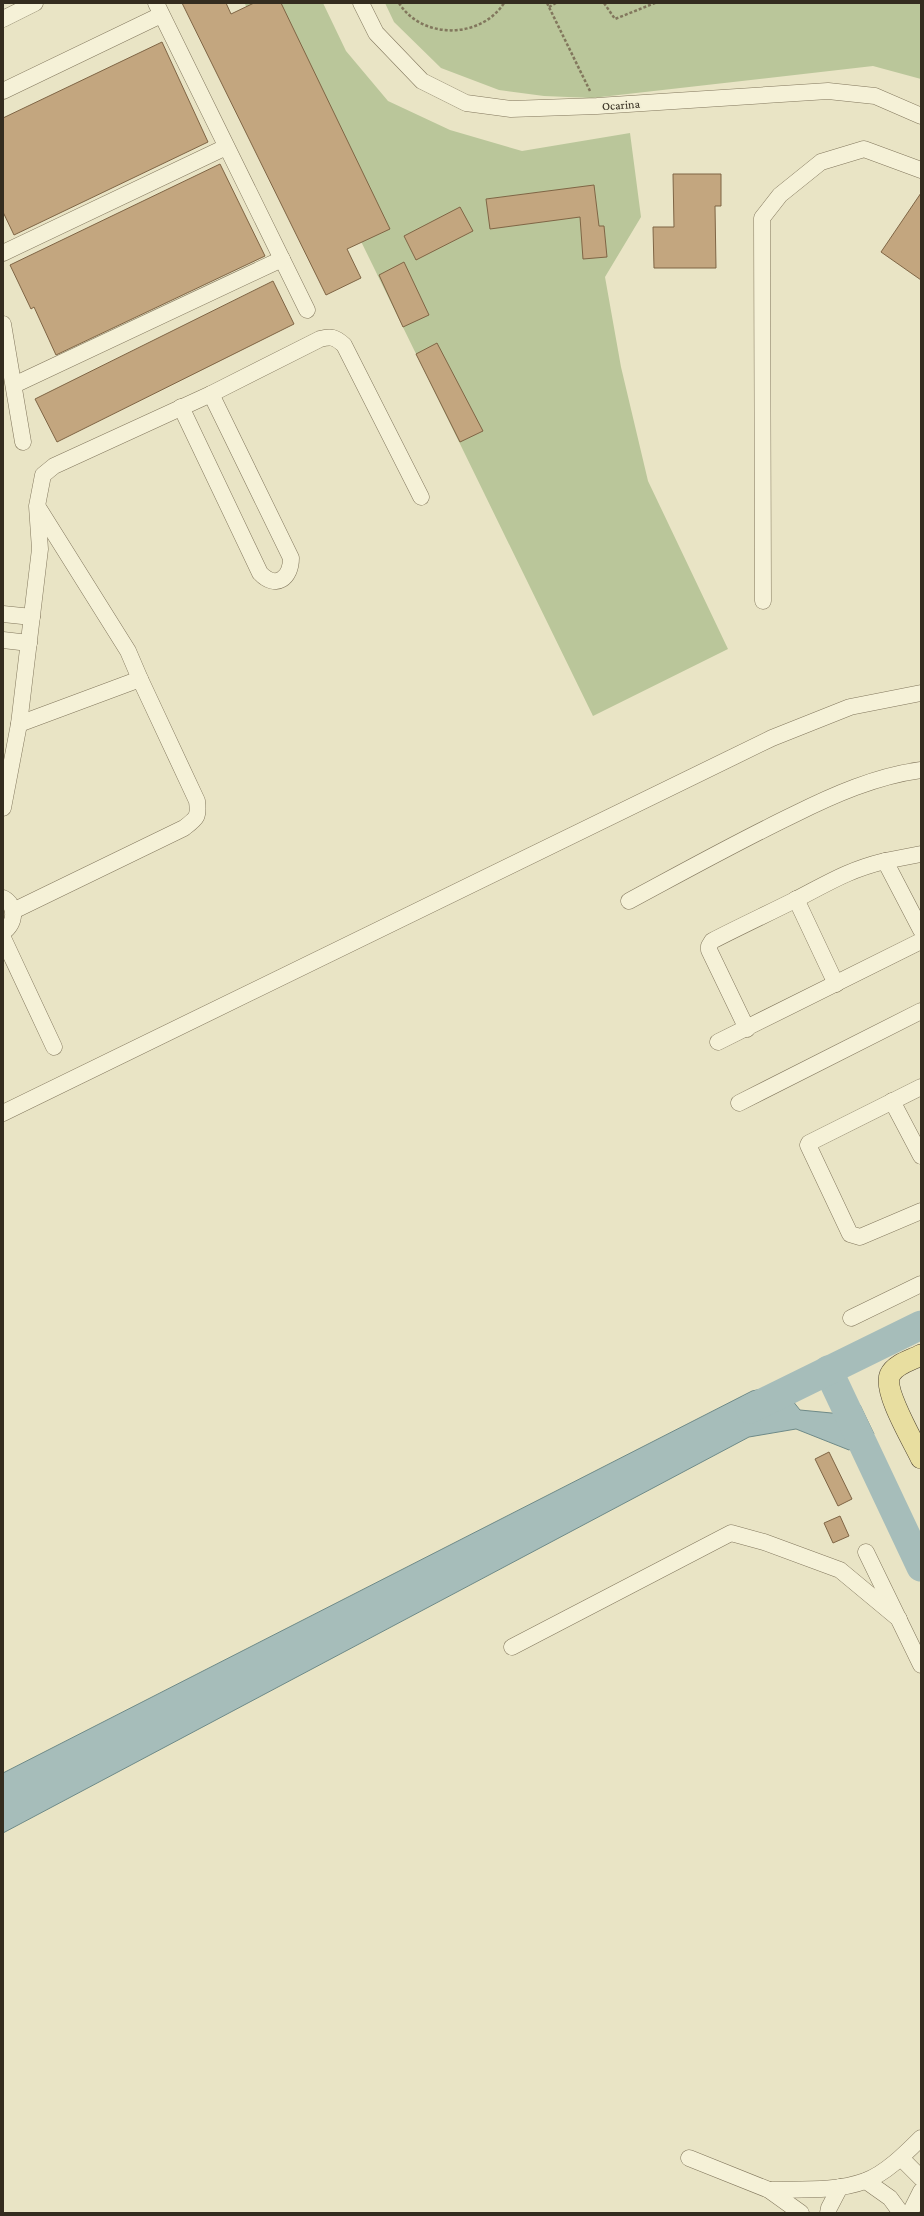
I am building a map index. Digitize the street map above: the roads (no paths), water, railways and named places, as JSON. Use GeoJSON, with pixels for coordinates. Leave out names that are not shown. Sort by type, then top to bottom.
{"type":"FeatureCollection","features":[{"type":"Feature","properties":{"kind":"main road"},"geometry":{"type":"LineString","coordinates":[[921,1355],[896,1367],[890,1375],[889,1384],[896,1405],[921,1458]]}},
{"type":"Feature","properties":{"kind":"street"},"geometry":{"type":"LineString","coordinates":[[3,19],[34,3]]}},
{"type":"Feature","properties":{"kind":"street","name":"Ocarina"},"geometry":{"type":"LineString","coordinates":[[361,3],[376,33],[422,81],[466,103],[511,109],[597,106],[828,91],[875,96],[921,116]]}},
{"type":"Feature","properties":{"kind":"street"},"geometry":{"type":"LineString","coordinates":[[3,91],[159,9],[307,310]]}},
{"type":"Feature","properties":{"kind":"street"},"geometry":{"type":"LineString","coordinates":[[3,253],[226,146]]}},
{"type":"Feature","properties":{"kind":"street"},"geometry":{"type":"LineString","coordinates":[[763,601],[762,218],[780,195],[821,162],[864,149],[921,170]]}},
{"type":"Feature","properties":{"kind":"street"},"geometry":{"type":"LineString","coordinates":[[14,385],[282,259]]}},
{"type":"Feature","properties":{"kind":"street"},"geometry":{"type":"LineString","coordinates":[[3,324],[23,442]]}},
{"type":"Feature","properties":{"kind":"street"},"geometry":{"type":"LineString","coordinates":[[3,808],[19,724],[40,549],[37,506],[43,475],[54,466],[211,394],[320,339],[330,336],[336,338],[344,345],[421,497]]}},
{"type":"Feature","properties":{"kind":"street"},"geometry":{"type":"LineString","coordinates":[[181,407],[260,573],[267,580],[274,582],[284,578],[291,569],[291,558],[211,394]]}},
{"type":"Feature","properties":{"kind":"street"},"geometry":{"type":"LineString","coordinates":[[13,911],[184,828],[196,818],[199,813],[197,801],[128,651],[37,506]]}},
{"type":"Feature","properties":{"kind":"street"},"geometry":{"type":"LineString","coordinates":[[3,614],[32,617]]}},
{"type":"Feature","properties":{"kind":"street"},"geometry":{"type":"LineString","coordinates":[[3,640],[29,643]]}},
{"type":"Feature","properties":{"kind":"street"},"geometry":{"type":"LineString","coordinates":[[19,724],[140,679]]}},
{"type":"Feature","properties":{"kind":"street"},"geometry":{"type":"LineString","coordinates":[[3,1112],[772,738],[850,707],[921,692]]}},
{"type":"Feature","properties":{"kind":"street"},"geometry":{"type":"LineString","coordinates":[[629,901],[764,829],[830,797],[897,773],[921,770]]}},
{"type":"Feature","properties":{"kind":"street"},"geometry":{"type":"LineString","coordinates":[[747,1029],[708,946],[712,941],[796,899],[836,877],[861,867],[921,854]]}},
{"type":"Feature","properties":{"kind":"street"},"geometry":{"type":"LineString","coordinates":[[885,861],[921,930]]}},
{"type":"Feature","properties":{"kind":"street"},"geometry":{"type":"LineString","coordinates":[[3,898],[11,905],[13,911],[11,924],[3,932]]}},
{"type":"Feature","properties":{"kind":"street"},"geometry":{"type":"LineString","coordinates":[[796,899],[836,984]]}},
{"type":"Feature","properties":{"kind":"street"},"geometry":{"type":"LineString","coordinates":[[3,938],[54,1047]]}},
{"type":"Feature","properties":{"kind":"street"},"geometry":{"type":"LineString","coordinates":[[718,1042],[747,1029],[921,941]]}},
{"type":"Feature","properties":{"kind":"street"},"geometry":{"type":"LineString","coordinates":[[739,1103],[921,1011]]}},
{"type":"Feature","properties":{"kind":"street"},"geometry":{"type":"LineString","coordinates":[[921,1087],[809,1142],[808,1150],[850,1234],[855,1237],[860,1237],[921,1211]]}},
{"type":"Feature","properties":{"kind":"street"},"geometry":{"type":"LineString","coordinates":[[892,1101],[921,1156]]}},
{"type":"Feature","properties":{"kind":"street"},"geometry":{"type":"LineString","coordinates":[[851,1318],[921,1284]]}},
{"type":"Feature","properties":{"kind":"street"},"geometry":{"type":"LineString","coordinates":[[512,1647],[731,1533],[764,1542],[840,1570],[899,1619]]}},
{"type":"Feature","properties":{"kind":"street"},"geometry":{"type":"LineString","coordinates":[[866,1552],[921,1665]]}},
{"type":"Feature","properties":{"kind":"street"},"geometry":{"type":"LineString","coordinates":[[769,2190],[840,2187],[866,2181],[901,2158],[921,2138]]}},
{"type":"Feature","properties":{"kind":"street"},"geometry":{"type":"LineString","coordinates":[[689,2158],[769,2190],[801,2213]]}},
{"type":"Feature","properties":{"kind":"street"},"geometry":{"type":"LineString","coordinates":[[901,2158],[921,2178]]}},
{"type":"Feature","properties":{"kind":"street"},"geometry":{"type":"LineString","coordinates":[[866,2181],[890,2198],[901,2213]]}},
{"type":"Feature","properties":{"kind":"street"},"geometry":{"type":"LineString","coordinates":[[828,2213],[840,2187]]}},
{"type":"Feature","properties":{"kind":"street"},"geometry":{"type":"LineString","coordinates":[[910,2213],[921,2191]]}},
{"type":"Feature","properties":{"kind":"water"},"geometry":{"type":"Polygon","coordinates":[[[780,1385],[800,1410],[842,1414],[860,1405],[874,1434],[849,1450],[796,1429],[749,1437],[3,1833],[3,1773],[752,1391],[780,1385]]]}},
{"type":"Feature","properties":{"kind":"waterway"},"geometry":{"type":"LineString","coordinates":[[750,1409],[921,1325]]}},
{"type":"Feature","properties":{"kind":"waterway"},"geometry":{"type":"LineString","coordinates":[[828,1370],[921,1567]]}}]}
